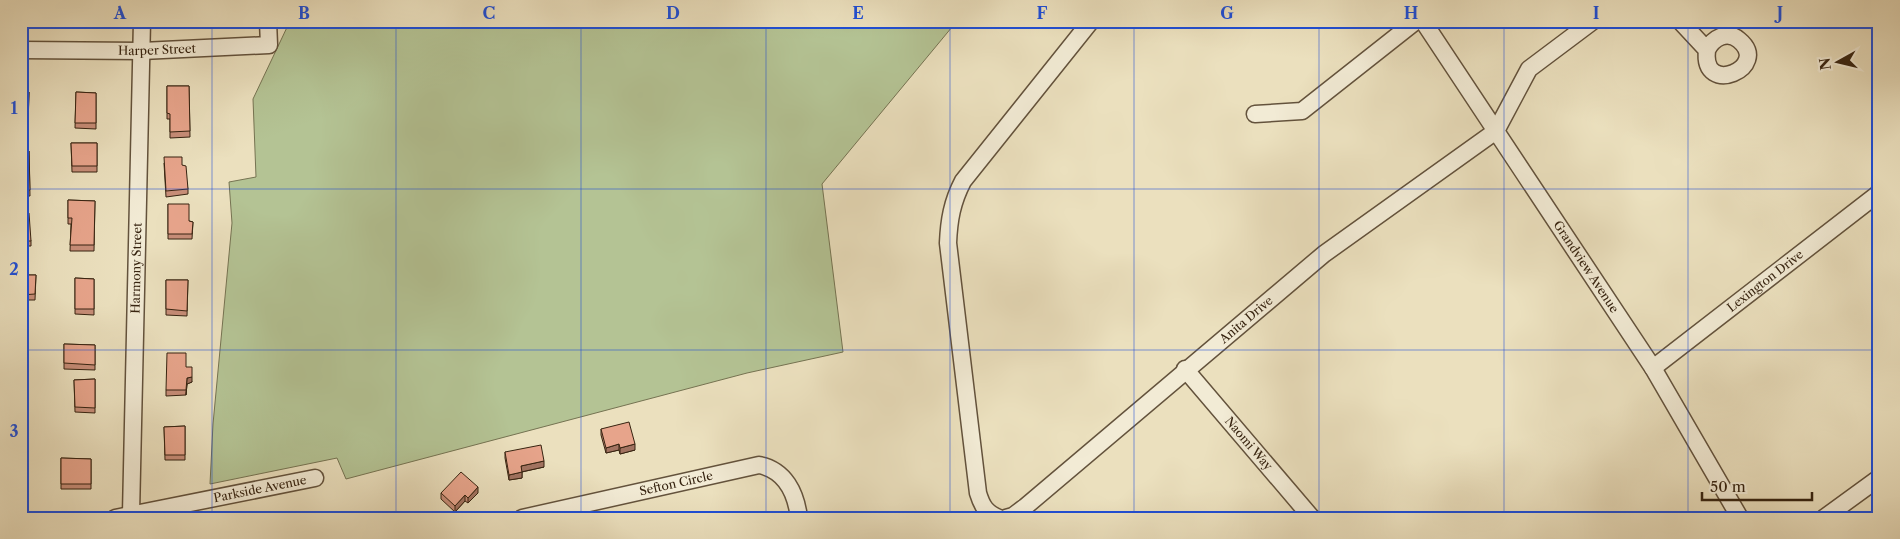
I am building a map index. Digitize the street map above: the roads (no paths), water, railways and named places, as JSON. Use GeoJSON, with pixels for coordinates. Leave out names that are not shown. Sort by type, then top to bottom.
{"type":"FeatureCollection","features":[{"type":"Feature","properties":{"kind":"street","name":"Harmony Street"},"geometry":{"type":"LineString","coordinates":[[131,514],[142,21]]}},
{"type":"Feature","properties":{"kind":"street","name":"Harper Street"},"geometry":{"type":"LineString","coordinates":[[21,50],[142,51],[269,45],[268,21]]}},
{"type":"Feature","properties":{"kind":"street"},"geometry":{"type":"LineString","coordinates":[[999,518],[982,507],[978,493],[948,243],[948,220],[955,197],[964,181],[1091,21]]}},
{"type":"Feature","properties":{"kind":"street"},"geometry":{"type":"LineString","coordinates":[[1255,114],[1302,111],[1416,21]]}},
{"type":"Feature","properties":{"kind":"street","name":"Grandview Avenue"},"geometry":{"type":"LineString","coordinates":[[1423,21],[1653,368],[1740,518]]}},
{"type":"Feature","properties":{"kind":"street"},"geometry":{"type":"LineString","coordinates":[[1496,131],[1529,69],[1592,21]]}},
{"type":"Feature","properties":{"kind":"street"},"geometry":{"type":"LineString","coordinates":[[1680,21],[1707,50]]}},
{"type":"Feature","properties":{"kind":"street","name":"Anita Drive"},"geometry":{"type":"LineString","coordinates":[[1006,518],[1013,516],[1025,507],[1185,369],[1324,254],[1496,131]]}},
{"type":"Feature","properties":{"kind":"street","name":"Lexington Drive"},"geometry":{"type":"LineString","coordinates":[[1653,368],[1879,193]]}},
{"type":"Feature","properties":{"kind":"street","name":"Naomi Way"},"geometry":{"type":"LineString","coordinates":[[1185,369],[1312,518]]}},
{"type":"Feature","properties":{"kind":"street","name":"Sefton Circle"},"geometry":{"type":"LineString","coordinates":[[522,518],[759,465],[772,467],[788,483],[797,501],[799,518]]}},
{"type":"Feature","properties":{"kind":"street","name":"Parkside Avenue"},"geometry":{"type":"LineString","coordinates":[[115,518],[315,478]]}},
{"type":"Feature","properties":{"kind":"street"},"geometry":{"type":"LineString","coordinates":[[1824,518],[1879,478]]}}]}
